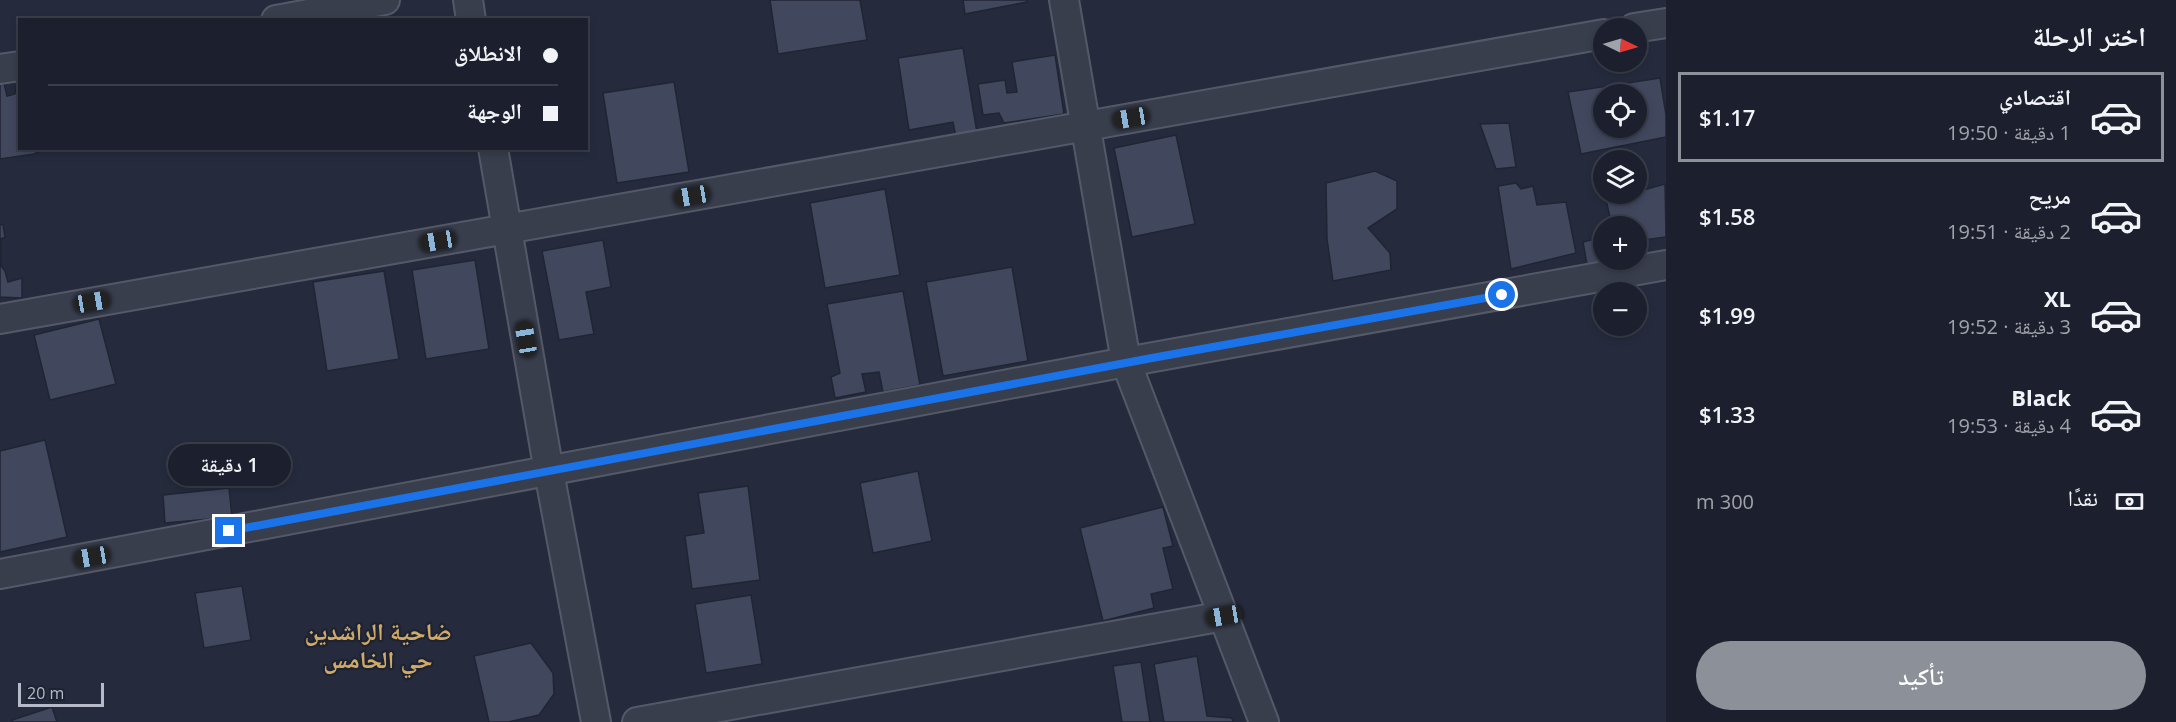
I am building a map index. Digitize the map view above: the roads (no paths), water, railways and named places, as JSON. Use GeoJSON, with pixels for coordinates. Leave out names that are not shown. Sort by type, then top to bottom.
{"type":"FeatureCollection","features":[{"type":"Feature","properties":{"kind":"street"},"geometry":{"type":"LineString","coordinates":[[287,18],[385,0]]}},
{"type":"Feature","properties":{"kind":"street"},"geometry":{"type":"LineString","coordinates":[[468,0],[471,18]]}},
{"type":"Feature","properties":{"kind":"street"},"geometry":{"type":"LineString","coordinates":[[1064,0],[1126,363],[1264,722]]}},
{"type":"Feature","properties":{"kind":"street"},"geometry":{"type":"LineString","coordinates":[[1647,26],[1666,23]]}},
{"type":"Feature","properties":{"kind":"street"},"geometry":{"type":"LineString","coordinates":[[0,319],[1593,36]]}},
{"type":"Feature","properties":{"kind":"street"},"geometry":{"type":"LineString","coordinates":[[0,69],[18,66]]}},
{"type":"Feature","properties":{"kind":"street"},"geometry":{"type":"LineString","coordinates":[[493,150],[549,472],[596,722]]}},
{"type":"Feature","properties":{"kind":"street"},"geometry":{"type":"LineString","coordinates":[[0,574],[1126,363],[1666,265]]}},
{"type":"Feature","properties":{"kind":"street"},"geometry":{"type":"LineString","coordinates":[[637,722],[1224,616]]}},
{"type":"Feature","properties":{"kind":"district","name":"ضاحية الراشدين حي الخامس"},"geometry":{"type":"Point","coordinates":[378,646]}}]}
